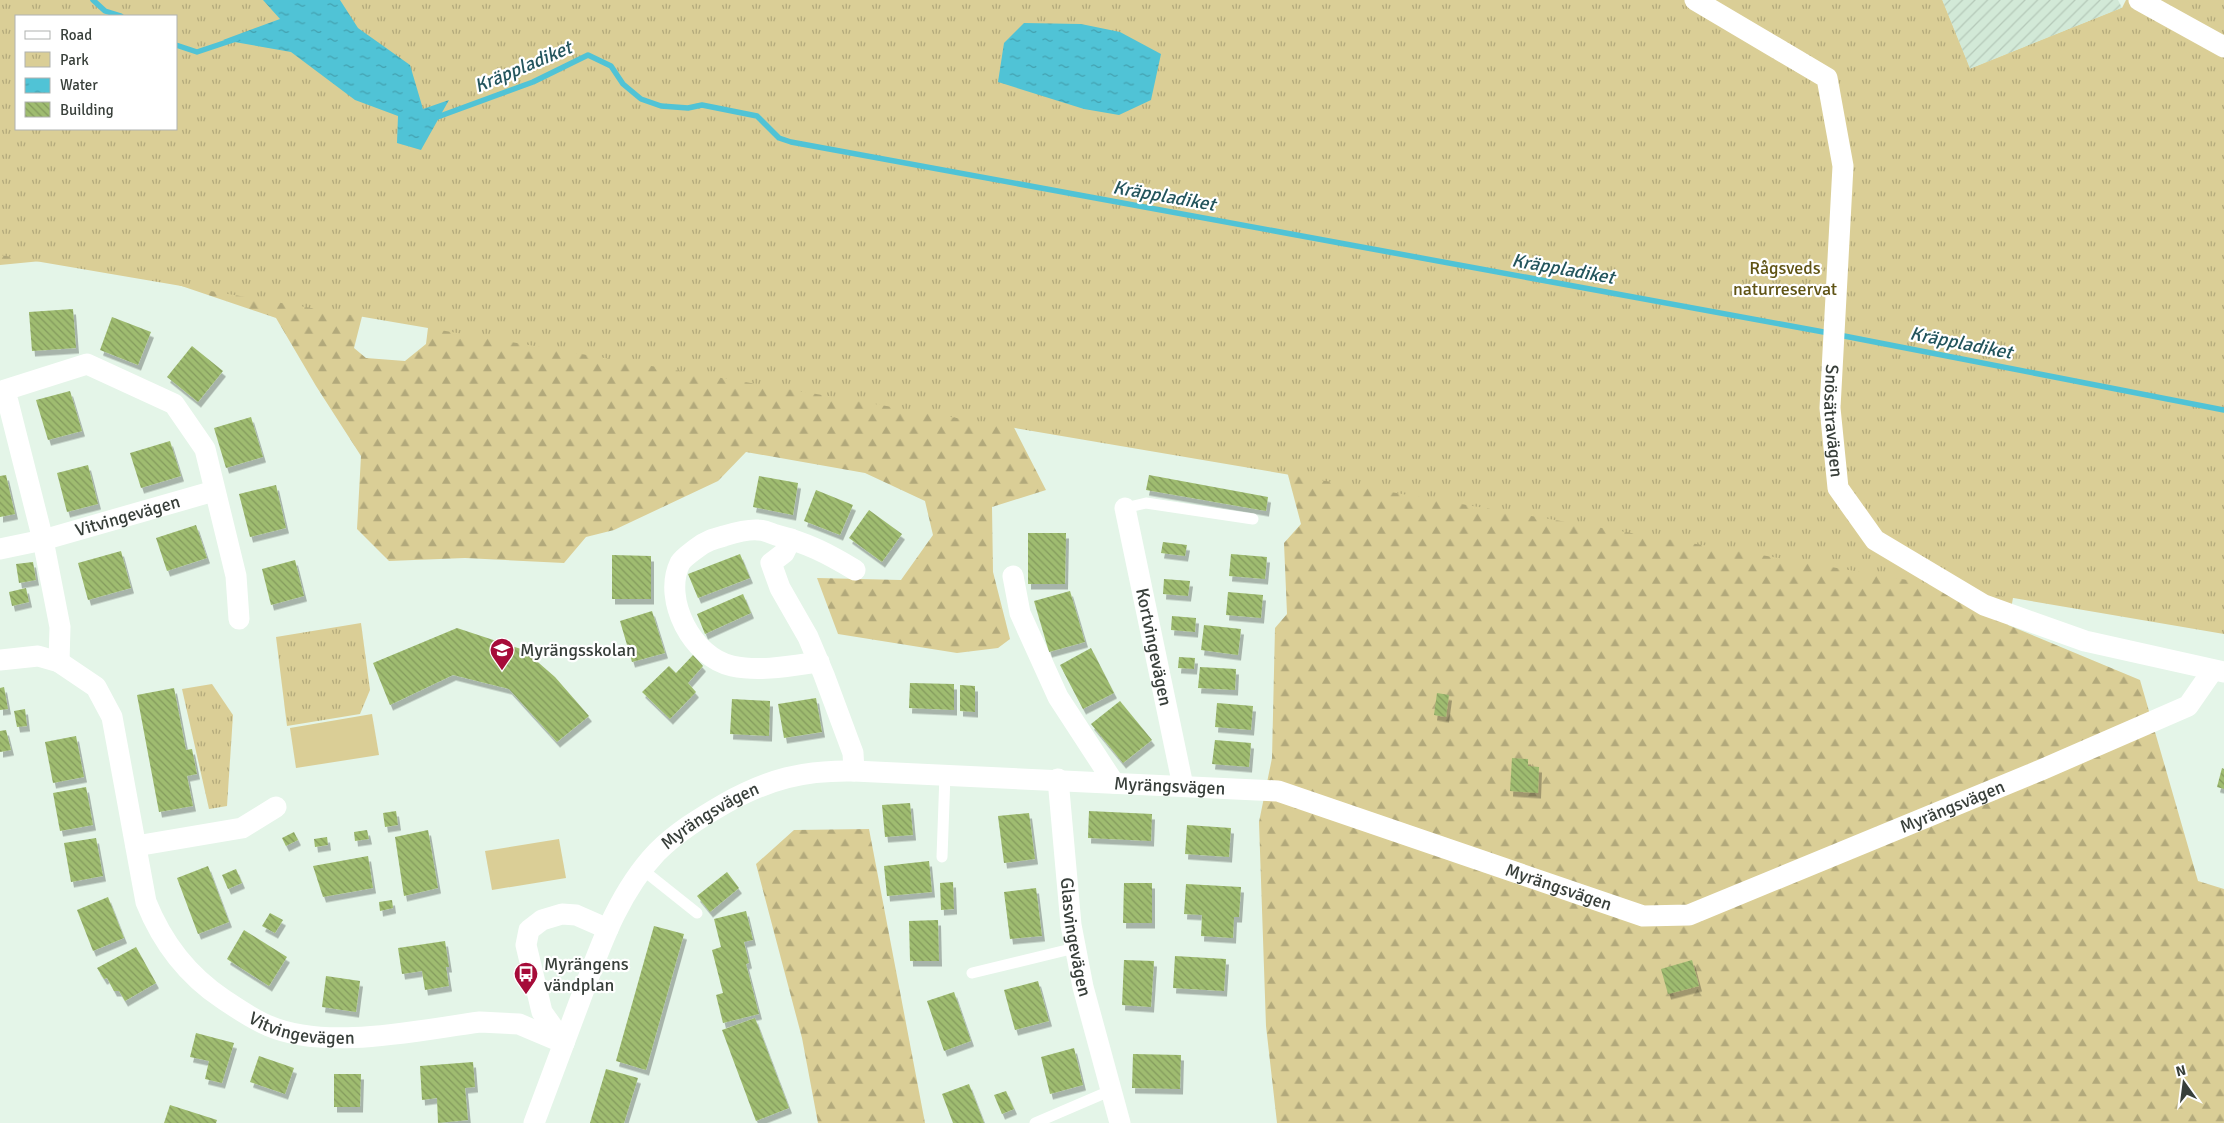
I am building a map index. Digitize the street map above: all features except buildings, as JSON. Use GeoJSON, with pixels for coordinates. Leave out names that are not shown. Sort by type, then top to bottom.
{"type":"FeatureCollection","features":[{"type":"Feature","properties":{"kind":"street","name":"Snösätravägen"},"geometry":{"type":"LineString","coordinates":[[1695,0],[1827,78],[1844,166],[1835,316],[1835,349],[1830,408],[1838,488],[1875,540],[1984,605],[2085,641],[2218,671]]}},
{"type":"Feature","properties":{"kind":"street"},"geometry":{"type":"LineString","coordinates":[[2139,0],[2224,47]]}},
{"type":"Feature","properties":{"kind":"street"},"geometry":{"type":"LineString","coordinates":[[60,662],[60,627],[43,540],[5,390],[87,364],[174,404],[205,449],[236,576],[240,619]]}},
{"type":"Feature","properties":{"kind":"street","name":"Vitvingevägen"},"geometry":{"type":"LineString","coordinates":[[0,549],[43,540],[214,491]]}},
{"type":"Feature","properties":{"kind":"street","name":"Kortvingevägen"},"geometry":{"type":"LineString","coordinates":[[1125,508],[1183,786]]}},
{"type":"Feature","properties":{"kind":"street"},"geometry":{"type":"LineString","coordinates":[[819,662],[787,667],[731,666],[709,656],[694,640],[683,621],[676,603],[675,580],[681,562],[706,541],[737,532],[757,530],[790,538],[821,549],[855,570]]}},
{"type":"Feature","properties":{"kind":"street"},"geometry":{"type":"LineString","coordinates":[[790,538],[784,552],[771,563],[780,588],[819,662],[853,753],[854,771]]}},
{"type":"Feature","properties":{"kind":"street"},"geometry":{"type":"LineString","coordinates":[[1013,576],[1020,613],[1058,697],[1114,782]]}},
{"type":"Feature","properties":{"kind":"street","name":"Vitvingevägen"},"geometry":{"type":"LineString","coordinates":[[0,660],[38,656],[60,662],[96,687],[112,717],[146,902],[155,924],[179,960],[209,989],[246,1014],[271,1026],[315,1037],[368,1037],[480,1022],[498,1022],[519,1024],[564,1043]]}},
{"type":"Feature","properties":{"kind":"street","name":"Myrängsvägen"},"geometry":{"type":"LineString","coordinates":[[534,1123],[616,910],[643,870],[657,853],[694,821],[746,792],[783,778],[822,770],[1058,779],[1278,791],[1642,916],[1689,915],[2041,770],[2188,706],[2218,671]]}},
{"type":"Feature","properties":{"kind":"street","name":"Glasvingevägen"},"geometry":{"type":"LineString","coordinates":[[1058,779],[1063,850],[1075,948],[1120,1123]]}},
{"type":"Feature","properties":{"kind":"street"},"geometry":{"type":"LineString","coordinates":[[136,846],[242,828],[276,807]]}},
{"type":"Feature","properties":{"kind":"street"},"geometry":{"type":"LineString","coordinates":[[564,1043],[542,1012],[526,945],[529,930],[542,920],[562,914],[576,915],[608,929]]}},
{"type":"Feature","properties":{"kind":"lane"},"geometry":{"type":"LineString","coordinates":[[1125,508],[1146,503],[1253,519]]}},
{"type":"Feature","properties":{"kind":"lane"},"geometry":{"type":"LineString","coordinates":[[942,857],[945,775]]}},
{"type":"Feature","properties":{"kind":"lane"},"geometry":{"type":"LineString","coordinates":[[643,870],[697,913]]}},
{"type":"Feature","properties":{"kind":"lane"},"geometry":{"type":"LineString","coordinates":[[972,973],[1075,948]]}},
{"type":"Feature","properties":{"kind":"lane"},"geometry":{"type":"LineString","coordinates":[[1035,1123],[1112,1090]]}},
{"type":"Feature","properties":{"kind":"shaded area"},"geometry":{"type":"Polygon","coordinates":[[[1942,0],[2118,0],[2122,8],[1970,69],[1942,0]]]}},
{"type":"Feature","properties":{"kind":"green space","name":"Rågsveds naturreservat"},"geometry":{"type":"Polygon","coordinates":[[[0,0],[1942,0],[1970,69],[2122,8],[2126,0],[2224,0],[2224,634],[0,255],[0,0]]]}},
{"type":"Feature","properties":{"kind":"green space"},"geometry":{"type":"Polygon","coordinates":[[[1942,0],[1970,69],[2122,8],[2008,625],[2140,680],[2198,881],[2224,889],[2224,1123],[1277,1123],[1266,1026],[1259,822],[1272,758],[1275,628],[1287,614],[1284,543],[1301,524],[1288,475],[1242,369],[1942,0]]]}},
{"type":"Feature","properties":{"kind":"green space"},"geometry":{"type":"Polygon","coordinates":[[[177,130],[372,277],[354,348],[366,358],[405,361],[426,344],[438,247],[1004,408],[1046,490],[992,507],[993,572],[1010,639],[998,648],[957,653],[838,634],[817,578],[901,580],[933,535],[925,501],[865,473],[746,452],[718,481],[614,530],[586,537],[564,563],[465,558],[389,561],[357,529],[361,456],[316,386],[276,318],[93,256],[0,265],[0,196],[177,130]]]}},
{"type":"Feature","properties":{"kind":"green space"},"geometry":{"type":"Polygon","coordinates":[[[361,623],[370,690],[360,714],[287,726],[276,637],[361,623]]]}},
{"type":"Feature","properties":{"kind":"green space"},"geometry":{"type":"Polygon","coordinates":[[[212,684],[233,715],[227,806],[209,809],[182,689],[212,684]]]}},
{"type":"Feature","properties":{"kind":"green space"},"geometry":{"type":"Polygon","coordinates":[[[372,714],[379,755],[296,768],[290,728],[372,714]]]}},
{"type":"Feature","properties":{"kind":"green space"},"geometry":{"type":"Polygon","coordinates":[[[869,829],[925,1123],[818,1123],[802,1038],[756,864],[794,830],[869,829]]]}},
{"type":"Feature","properties":{"kind":"green space"},"geometry":{"type":"Polygon","coordinates":[[[559,839],[566,878],[492,890],[485,851],[559,839]]]}},
{"type":"Feature","properties":{"kind":"water"},"geometry":{"type":"Polygon","coordinates":[[[263,0],[340,0],[358,28],[410,65],[423,109],[449,100],[421,150],[397,143],[398,116],[355,100],[291,52],[223,40],[280,19],[263,0]]]}},
{"type":"Feature","properties":{"kind":"water"},"geometry":{"type":"Polygon","coordinates":[[[1024,23],[1081,24],[1120,32],[1161,54],[1151,100],[1119,115],[1084,109],[998,82],[1004,43],[1024,23]]]}},
{"type":"Feature","properties":{"kind":"waterway","name":"Kräppladiket"},"geometry":{"type":"LineString","coordinates":[[93,0],[105,11],[118,15]]}},
{"type":"Feature","properties":{"kind":"waterway","name":"Kräppladiket"},"geometry":{"type":"LineString","coordinates":[[178,46],[197,52],[236,39]]}},
{"type":"Feature","properties":{"kind":"waterway","name":"Kräppladiket"},"geometry":{"type":"LineString","coordinates":[[432,119],[533,82],[588,55],[611,66],[623,84],[641,99],[661,106],[688,108],[702,105],[757,116],[779,138],[791,142],[1829,333]]}},
{"type":"Feature","properties":{"kind":"waterway","name":"Kräppladiket"},"geometry":{"type":"LineString","coordinates":[[1839,335],[2224,410]]}},
{"type":"Feature","properties":{"kind":"place","name":"Myrängsskolan"},"geometry":{"type":"Point","coordinates":[502,671]}},
{"type":"Feature","properties":{"kind":"place","name":"Myrängens vändplan"},"geometry":{"type":"Point","coordinates":[526,995]}}]}
